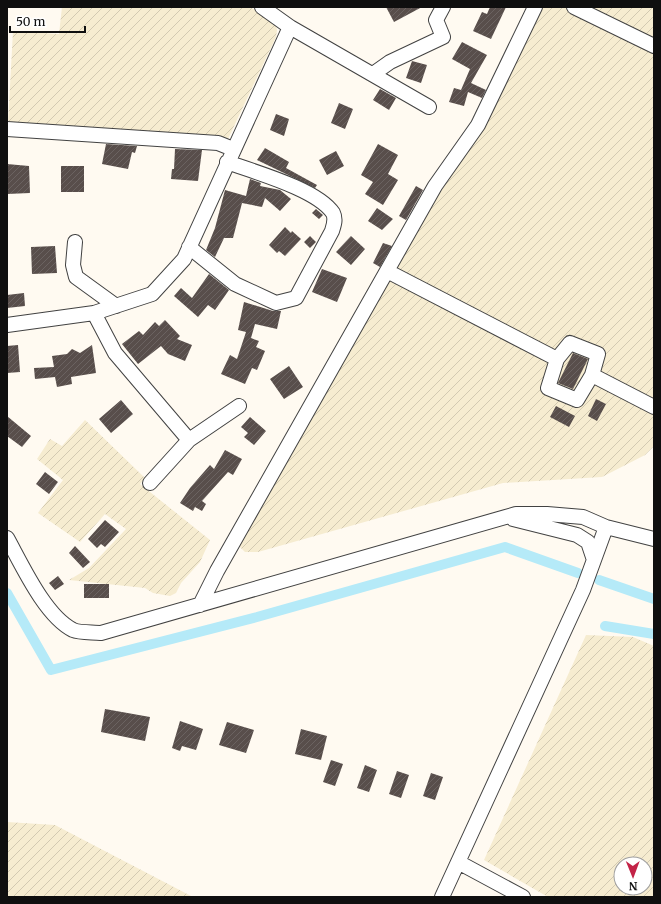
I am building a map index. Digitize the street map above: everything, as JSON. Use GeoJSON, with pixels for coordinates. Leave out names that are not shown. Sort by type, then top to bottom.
{"type":"FeatureCollection","features":[{"type":"Feature","properties":{"kind":"street"},"geometry":{"type":"LineString","coordinates":[[262,7],[290,26],[429,107]]}},
{"type":"Feature","properties":{"kind":"street"},"geometry":{"type":"LineString","coordinates":[[373,74],[390,62],[443,37],[436,20],[443,7]]}},
{"type":"Feature","properties":{"kind":"street"},"geometry":{"type":"LineString","coordinates":[[200,605],[217,571],[435,186],[478,125],[535,7]]}},
{"type":"Feature","properties":{"kind":"street"},"geometry":{"type":"LineString","coordinates":[[574,7],[654,46]]}},
{"type":"Feature","properties":{"kind":"street"},"geometry":{"type":"LineString","coordinates":[[7,324],[94,313],[152,294],[184,259],[290,26]]}},
{"type":"Feature","properties":{"kind":"street"},"geometry":{"type":"LineString","coordinates":[[7,129],[218,143],[233,149]]}},
{"type":"Feature","properties":{"kind":"street"},"geometry":{"type":"LineString","coordinates":[[189,247],[235,284],[276,303],[296,298],[332,231],[335,222],[333,213],[305,191],[227,162]]}},
{"type":"Feature","properties":{"kind":"street"},"geometry":{"type":"LineString","coordinates":[[75,242],[73,265],[76,277],[116,306]]}},
{"type":"Feature","properties":{"kind":"street"},"geometry":{"type":"LineString","coordinates":[[386,271],[557,359]]}},
{"type":"Feature","properties":{"kind":"street"},"geometry":{"type":"LineString","coordinates":[[94,313],[116,353],[190,440]]}},
{"type":"Feature","properties":{"kind":"street"},"geometry":{"type":"LineString","coordinates":[[570,343],[598,354],[592,375],[577,400],[548,388],[557,359],[570,343]]}},
{"type":"Feature","properties":{"kind":"street"},"geometry":{"type":"LineString","coordinates":[[592,375],[654,408]]}},
{"type":"Feature","properties":{"kind":"street"},"geometry":{"type":"LineString","coordinates":[[150,483],[190,440],[239,406]]}},
{"type":"Feature","properties":{"kind":"street"},"geometry":{"type":"LineString","coordinates":[[7,538],[48,608],[74,631],[101,633],[508,518],[516,514],[546,514],[583,517],[606,527],[654,539]]}},
{"type":"Feature","properties":{"kind":"street"},"geometry":{"type":"LineString","coordinates":[[508,518],[577,535],[588,542],[594,560]]}},
{"type":"Feature","properties":{"kind":"street"},"geometry":{"type":"LineString","coordinates":[[442,897],[583,590],[606,527]]}},
{"type":"Feature","properties":{"kind":"street"},"geometry":{"type":"LineString","coordinates":[[458,862],[523,897]]}},
{"type":"Feature","properties":{"kind":"shaded area"},"geometry":{"type":"Polygon","coordinates":[[[62,7],[250,7],[275,22],[277,30],[276,37],[228,139],[8,123],[13,31],[59,34],[62,7]]]}},
{"type":"Feature","properties":{"kind":"shaded area"},"geometry":{"type":"Polygon","coordinates":[[[540,7],[654,7],[654,446],[645,455],[602,477],[503,483],[258,552],[245,552],[240,547],[240,540],[400,255],[488,118],[540,7]]]}},
{"type":"Feature","properties":{"kind":"shaded area"},"geometry":{"type":"Polygon","coordinates":[[[85,420],[145,478],[140,484],[210,540],[200,562],[181,583],[176,593],[170,596],[153,593],[145,588],[69,580],[89,568],[126,529],[105,514],[80,542],[38,513],[63,480],[37,459],[50,439],[62,446],[85,420]]]}},
{"type":"Feature","properties":{"kind":"shaded area"},"geometry":{"type":"Polygon","coordinates":[[[586,635],[633,637],[654,646],[654,897],[548,897],[484,860],[586,635]]]}},
{"type":"Feature","properties":{"kind":"shaded area"},"geometry":{"type":"Polygon","coordinates":[[[7,822],[55,825],[193,897],[7,897],[7,822]]]}},
{"type":"Feature","properties":{"kind":"building"},"geometry":{"type":"Polygon","coordinates":[[[386,7],[422,7],[394,22],[386,7]]]}},
{"type":"Feature","properties":{"kind":"building"},"geometry":{"type":"Polygon","coordinates":[[[490,7],[506,7],[491,39],[473,31],[482,12],[487,14],[490,7]]]}},
{"type":"Feature","properties":{"kind":"building"},"geometry":{"type":"Polygon","coordinates":[[[462,42],[487,55],[471,83],[486,90],[482,98],[468,92],[464,106],[449,102],[454,88],[461,90],[470,69],[452,59],[462,42]]]}},
{"type":"Feature","properties":{"kind":"building"},"geometry":{"type":"Polygon","coordinates":[[[412,61],[427,65],[421,83],[406,78],[412,61]]]}},
{"type":"Feature","properties":{"kind":"building"},"geometry":{"type":"Polygon","coordinates":[[[380,89],[396,98],[389,110],[373,100],[380,89]]]}},
{"type":"Feature","properties":{"kind":"building"},"geometry":{"type":"Polygon","coordinates":[[[339,103],[353,109],[345,129],[331,123],[339,103]]]}},
{"type":"Feature","properties":{"kind":"building"},"geometry":{"type":"Polygon","coordinates":[[[276,114],[289,119],[284,136],[270,130],[276,114]]]}},
{"type":"Feature","properties":{"kind":"building"},"geometry":{"type":"Polygon","coordinates":[[[106,144],[137,146],[135,153],[132,152],[128,169],[102,164],[106,144]]]}},
{"type":"Feature","properties":{"kind":"building"},"geometry":{"type":"Polygon","coordinates":[[[378,144],[398,155],[388,174],[398,180],[383,205],[365,194],[373,182],[361,175],[378,144]]]}},
{"type":"Feature","properties":{"kind":"building"},"geometry":{"type":"Polygon","coordinates":[[[265,148],[289,162],[286,168],[317,185],[315,188],[257,160],[265,148]]]}},
{"type":"Feature","properties":{"kind":"building"},"geometry":{"type":"Polygon","coordinates":[[[175,149],[202,150],[198,181],[171,179],[172,169],[174,169],[175,149]]]}},
{"type":"Feature","properties":{"kind":"building"},"geometry":{"type":"Polygon","coordinates":[[[336,151],[344,166],[327,175],[319,160],[336,151]]]}},
{"type":"Feature","properties":{"kind":"building"},"geometry":{"type":"Polygon","coordinates":[[[7,164],[29,166],[30,193],[7,194],[7,164]]]}},
{"type":"Feature","properties":{"kind":"building"},"geometry":{"type":"Polygon","coordinates":[[[61,166],[84,166],[84,192],[61,192],[61,166]]]}},
{"type":"Feature","properties":{"kind":"building"},"geometry":{"type":"Polygon","coordinates":[[[250,179],[261,183],[260,186],[280,190],[291,199],[280,211],[265,198],[262,207],[242,203],[233,238],[224,238],[215,257],[206,250],[215,228],[225,190],[246,196],[250,179]]]}},
{"type":"Feature","properties":{"kind":"building"},"geometry":{"type":"Polygon","coordinates":[[[416,186],[423,190],[406,220],[399,216],[416,186]]]}},
{"type":"Feature","properties":{"kind":"building"},"geometry":{"type":"Polygon","coordinates":[[[377,208],[393,219],[382,230],[368,221],[377,208]]]}},
{"type":"Feature","properties":{"kind":"building"},"geometry":{"type":"Polygon","coordinates":[[[316,209],[323,215],[319,219],[312,213],[316,209]]]}},
{"type":"Feature","properties":{"kind":"building"},"geometry":{"type":"Polygon","coordinates":[[[285,227],[301,239],[285,256],[279,251],[277,253],[269,245],[285,227]]]}},
{"type":"Feature","properties":{"kind":"building"},"geometry":{"type":"Polygon","coordinates":[[[310,236],[316,242],[310,248],[304,242],[310,236]]]}},
{"type":"Feature","properties":{"kind":"building"},"geometry":{"type":"Polygon","coordinates":[[[351,236],[365,249],[351,265],[336,252],[351,236]]]}},
{"type":"Feature","properties":{"kind":"building"},"geometry":{"type":"Polygon","coordinates":[[[383,243],[392,246],[380,267],[373,263],[383,243]]]}},
{"type":"Feature","properties":{"kind":"building"},"geometry":{"type":"Polygon","coordinates":[[[55,246],[57,273],[32,274],[31,247],[55,246]]]}},
{"type":"Feature","properties":{"kind":"building"},"geometry":{"type":"Polygon","coordinates":[[[322,269],[347,278],[337,302],[312,292],[322,269]]]}},
{"type":"Feature","properties":{"kind":"building"},"geometry":{"type":"Polygon","coordinates":[[[209,274],[229,290],[215,310],[208,305],[198,317],[174,296],[181,288],[192,298],[209,274]]]}},
{"type":"Feature","properties":{"kind":"building"},"geometry":{"type":"Polygon","coordinates":[[[24,293],[25,306],[7,308],[7,295],[24,293]]]}},
{"type":"Feature","properties":{"kind":"building"},"geometry":{"type":"Polygon","coordinates":[[[244,302],[273,311],[281,311],[277,329],[255,324],[251,338],[259,341],[256,347],[265,351],[257,370],[252,368],[245,384],[221,374],[230,355],[237,359],[246,332],[238,330],[244,302]]]}},
{"type":"Feature","properties":{"kind":"building"},"geometry":{"type":"Polygon","coordinates":[[[165,320],[180,336],[177,339],[192,345],[185,361],[168,354],[161,346],[138,364],[122,344],[139,331],[143,335],[155,322],[159,326],[165,320]]]}},
{"type":"Feature","properties":{"kind":"building"},"geometry":{"type":"Polygon","coordinates":[[[18,345],[20,372],[7,373],[7,346],[18,345]]]}},
{"type":"Feature","properties":{"kind":"building"},"geometry":{"type":"Polygon","coordinates":[[[92,345],[96,373],[71,377],[72,384],[57,387],[55,377],[35,379],[34,368],[54,367],[52,356],[67,354],[72,349],[80,353],[92,345]]]}},
{"type":"Feature","properties":{"kind":"building"},"geometry":{"type":"Polygon","coordinates":[[[573,353],[588,359],[573,389],[558,383],[573,353]]]}},
{"type":"Feature","properties":{"kind":"building"},"geometry":{"type":"Polygon","coordinates":[[[289,366],[303,387],[284,399],[270,379],[289,366]]]}},
{"type":"Feature","properties":{"kind":"building"},"geometry":{"type":"Polygon","coordinates":[[[596,399],[606,404],[597,421],[588,416],[596,399]]]}},
{"type":"Feature","properties":{"kind":"building"},"geometry":{"type":"Polygon","coordinates":[[[121,400],[133,414],[111,433],[99,419],[121,400]]]}},
{"type":"Feature","properties":{"kind":"building"},"geometry":{"type":"Polygon","coordinates":[[[556,406],[575,416],[569,427],[550,417],[556,406]]]}},
{"type":"Feature","properties":{"kind":"building"},"geometry":{"type":"Polygon","coordinates":[[[7,416],[31,436],[22,447],[7,436],[7,416]]]}},
{"type":"Feature","properties":{"kind":"building"},"geometry":{"type":"Polygon","coordinates":[[[250,417],[266,431],[254,445],[244,437],[248,433],[241,427],[250,417]]]}},
{"type":"Feature","properties":{"kind":"building"},"geometry":{"type":"Polygon","coordinates":[[[225,450],[242,459],[233,475],[228,472],[202,501],[206,504],[202,511],[195,507],[193,511],[180,503],[190,488],[210,465],[214,469],[225,450]]]}},
{"type":"Feature","properties":{"kind":"building"},"geometry":{"type":"Polygon","coordinates":[[[45,472],[58,482],[49,494],[36,484],[45,472]]]}},
{"type":"Feature","properties":{"kind":"building"},"geometry":{"type":"Polygon","coordinates":[[[105,520],[119,532],[105,547],[101,544],[97,548],[88,539],[105,520]]]}},
{"type":"Feature","properties":{"kind":"building"},"geometry":{"type":"Polygon","coordinates":[[[75,546],[90,562],[83,568],[69,553],[75,546]]]}},
{"type":"Feature","properties":{"kind":"building"},"geometry":{"type":"Polygon","coordinates":[[[58,576],[64,584],[55,590],[49,583],[58,576]]]}},
{"type":"Feature","properties":{"kind":"building"},"geometry":{"type":"Polygon","coordinates":[[[84,584],[109,584],[109,598],[84,598],[84,584]]]}},
{"type":"Feature","properties":{"kind":"building"},"geometry":{"type":"Polygon","coordinates":[[[105,709],[150,717],[145,741],[101,732],[105,709]]]}},
{"type":"Feature","properties":{"kind":"building"},"geometry":{"type":"Polygon","coordinates":[[[180,721],[203,729],[196,750],[182,746],[180,751],[172,748],[180,721]]]}},
{"type":"Feature","properties":{"kind":"building"},"geometry":{"type":"Polygon","coordinates":[[[227,722],[254,730],[246,753],[219,745],[227,722]]]}},
{"type":"Feature","properties":{"kind":"building"},"geometry":{"type":"Polygon","coordinates":[[[301,729],[327,736],[321,760],[295,754],[301,729]]]}},
{"type":"Feature","properties":{"kind":"building"},"geometry":{"type":"Polygon","coordinates":[[[331,760],[343,764],[335,786],[323,782],[331,760]]]}},
{"type":"Feature","properties":{"kind":"building"},"geometry":{"type":"Polygon","coordinates":[[[365,765],[377,770],[369,792],[357,788],[365,765]]]}},
{"type":"Feature","properties":{"kind":"building"},"geometry":{"type":"Polygon","coordinates":[[[397,771],[409,775],[401,798],[389,794],[397,771]]]}},
{"type":"Feature","properties":{"kind":"building"},"geometry":{"type":"Polygon","coordinates":[[[431,773],[443,777],[435,800],[423,796],[431,773]]]}},
{"type":"Feature","properties":{"kind":"waterway"},"geometry":{"type":"LineString","coordinates":[[7,593],[51,670],[257,617],[505,547],[578,573]]}},
{"type":"Feature","properties":{"kind":"waterway"},"geometry":{"type":"LineString","coordinates":[[599,580],[654,599]]}},
{"type":"Feature","properties":{"kind":"waterway"},"geometry":{"type":"LineString","coordinates":[[605,626],[654,634]]}}]}
